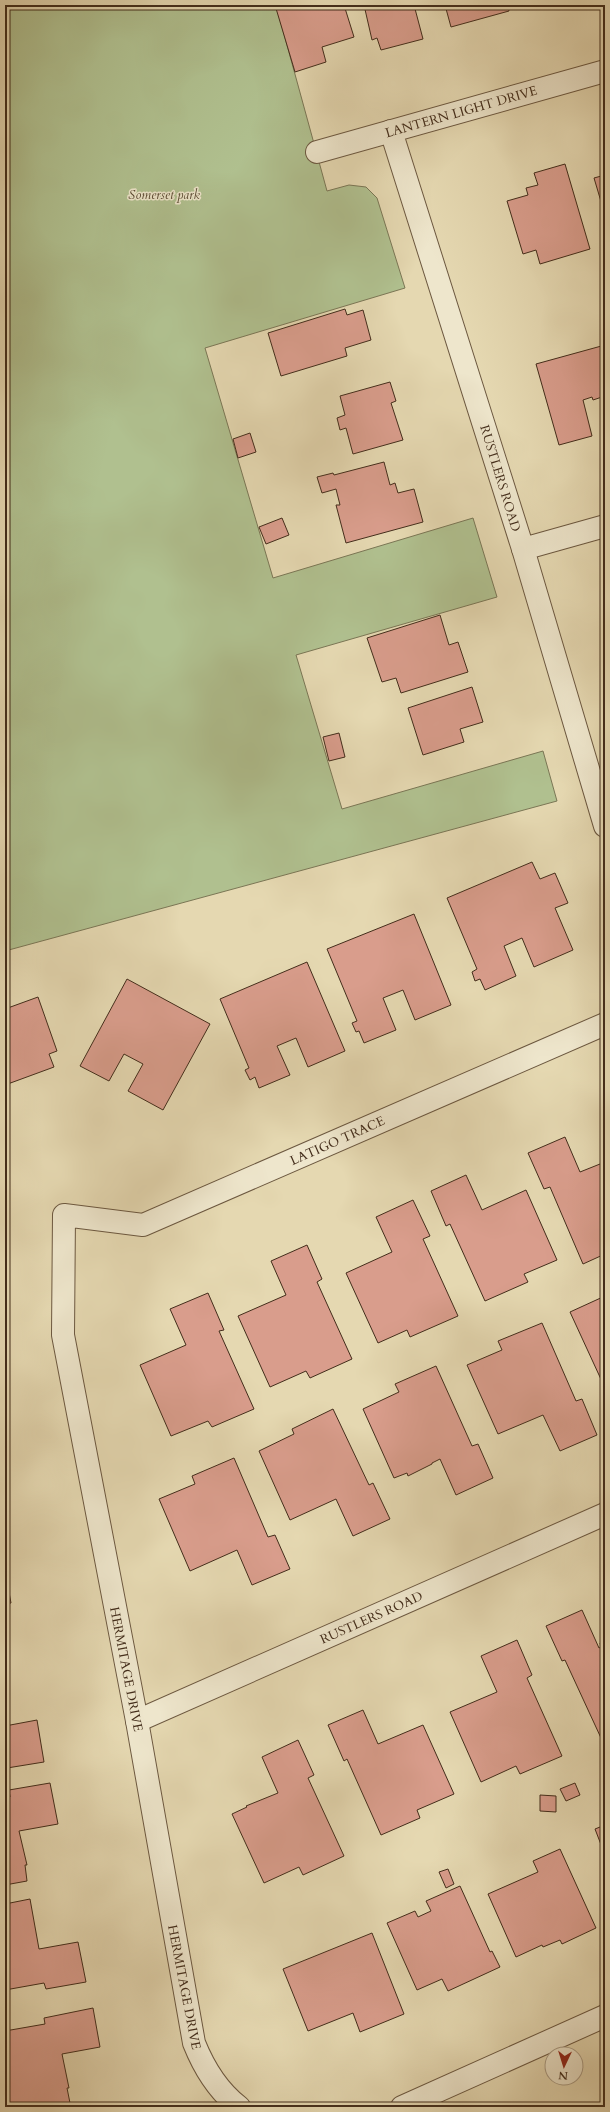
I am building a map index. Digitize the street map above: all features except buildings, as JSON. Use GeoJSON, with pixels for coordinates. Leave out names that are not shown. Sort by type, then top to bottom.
{"type":"FeatureCollection","features":[{"type":"Feature","properties":{"kind":"street","name":"LANTERN LIGHT DRIVE"},"geometry":{"type":"LineString","coordinates":[[317,152],[605,70]]}},
{"type":"Feature","properties":{"kind":"street","name":"RUSTLERS ROAD"},"geometry":{"type":"LineString","coordinates":[[391,131],[523,548],[605,826]]}},
{"type":"Feature","properties":{"kind":"street"},"geometry":{"type":"LineString","coordinates":[[523,548],[605,526]]}},
{"type":"Feature","properties":{"kind":"street","name":"LATIGO TRACE"},"geometry":{"type":"LineString","coordinates":[[64,1215],[143,1225],[605,1024]]}},
{"type":"Feature","properties":{"kind":"street","name":"HERMITAGE DRIVE"},"geometry":{"type":"LineString","coordinates":[[64,1215],[63,1335],[137,1721],[194,2043],[204,2068],[225,2096],[239,2107]]}},
{"type":"Feature","properties":{"kind":"street","name":"RUSTLERS ROAD"},"geometry":{"type":"LineString","coordinates":[[137,1721],[605,1514]]}},
{"type":"Feature","properties":{"kind":"street"},"geometry":{"type":"LineString","coordinates":[[402,2107],[605,2016]]}},
{"type":"Feature","properties":{"kind":"green space","name":"Somerset park"},"geometry":{"type":"Polygon","coordinates":[[[5,5],[276,5],[327,191],[349,185],[366,187],[377,198],[405,288],[205,348],[273,578],[473,518],[497,597],[296,655],[342,809],[543,751],[557,801],[5,951],[5,5]]]}}]}
